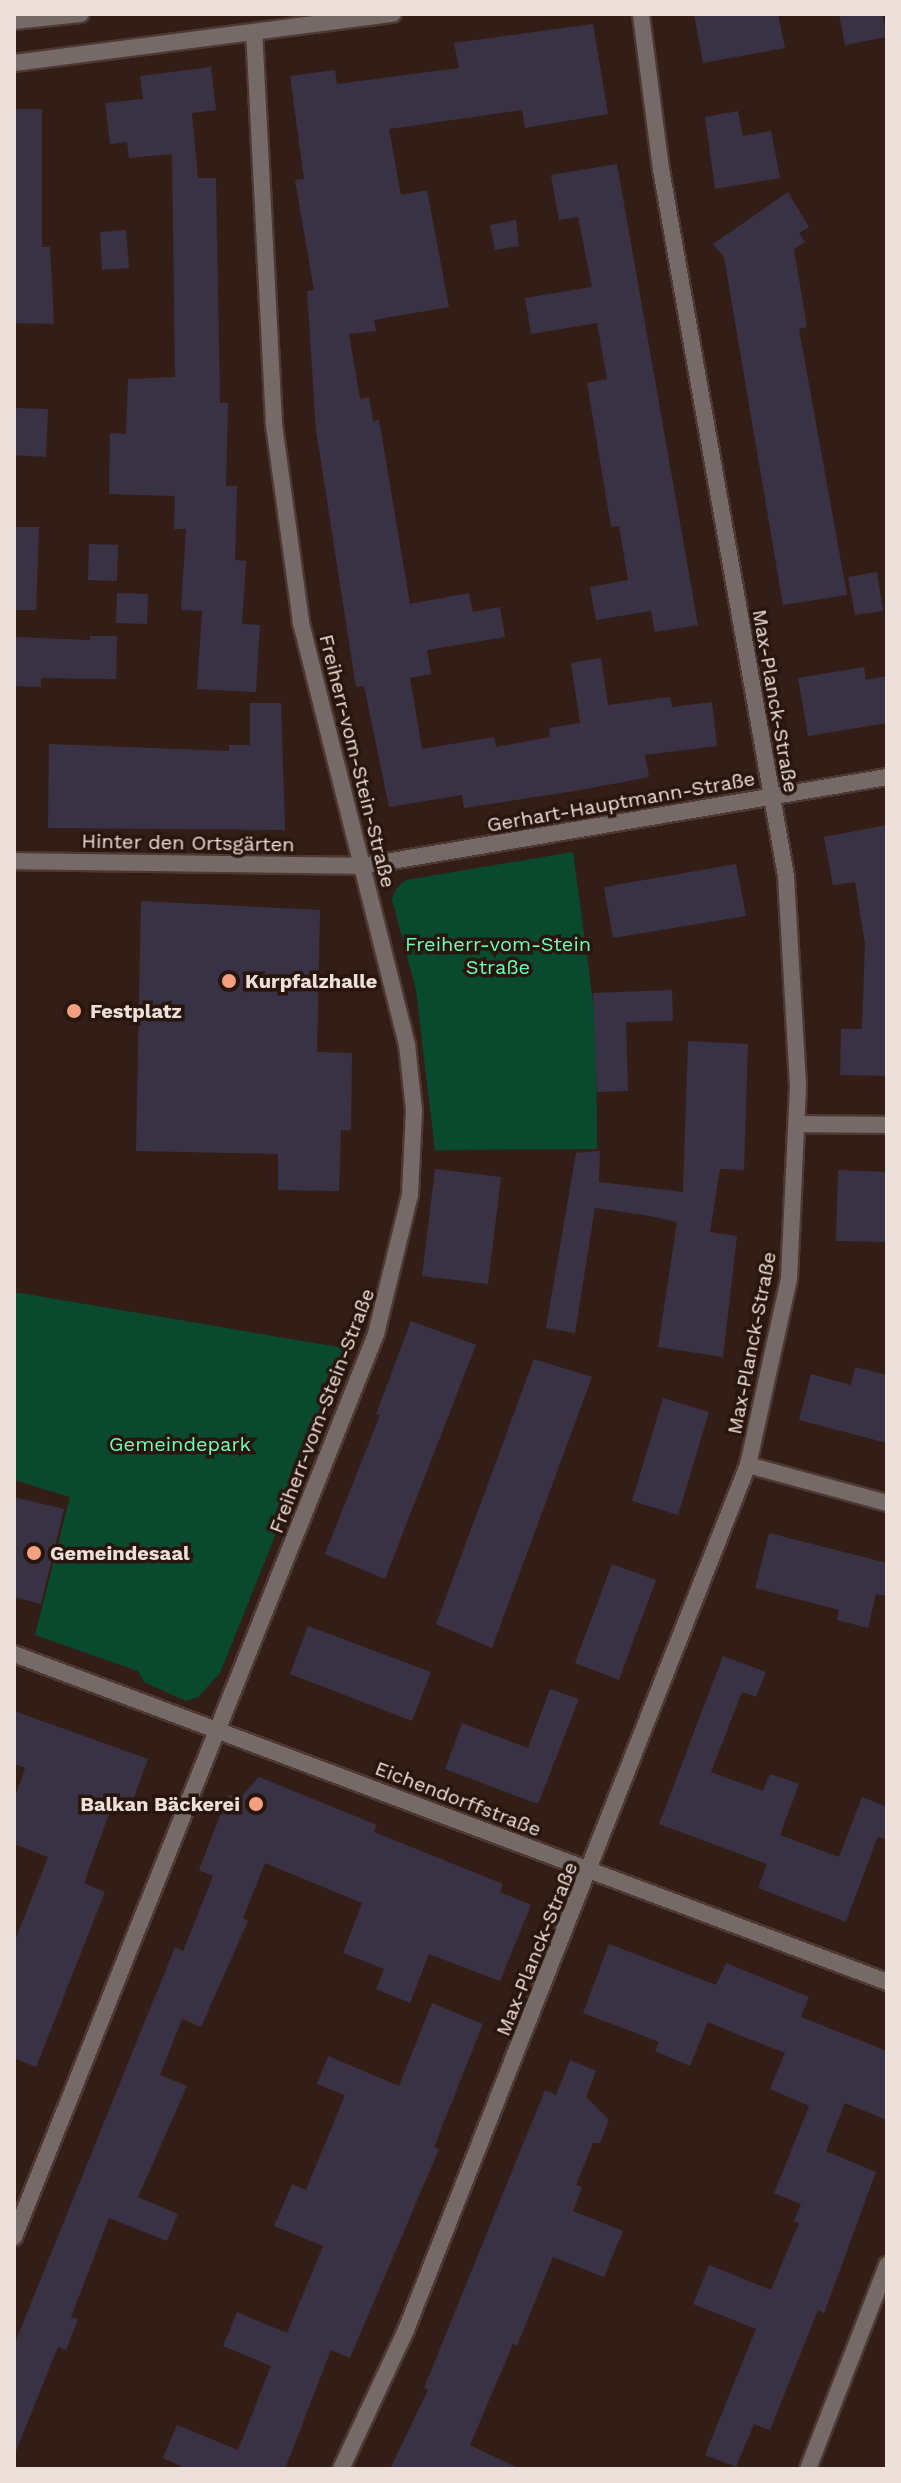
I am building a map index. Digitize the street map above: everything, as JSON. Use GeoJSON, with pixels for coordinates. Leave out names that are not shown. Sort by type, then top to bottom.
{"type":"FeatureCollection","features":[{"type":"Feature","properties":{"kind":"street"},"geometry":{"type":"LineString","coordinates":[[14,21],[81,14]]}},
{"type":"Feature","properties":{"kind":"street"},"geometry":{"type":"LineString","coordinates":[[14,63],[254,35],[393,14]]}},
{"type":"Feature","properties":{"kind":"street","name":"Max-Planck-Straße"},"geometry":{"type":"LineString","coordinates":[[341,2469],[406,2330],[591,1870],[748,1465],[789,1278],[797,1124],[795,960],[772,797],[661,169],[641,14]]}},
{"type":"Feature","properties":{"kind":"street","name":"Freiherr-vom-Stein-Straße"},"geometry":{"type":"LineString","coordinates":[[14,2237],[220,1730],[376,1334],[410,1195],[414,1110],[407,1045],[301,622],[274,424],[254,35]]}},
{"type":"Feature","properties":{"kind":"street","name":"Gerhart-Hauptmann-Straße"},"geometry":{"type":"LineString","coordinates":[[362,866],[887,777]]}},
{"type":"Feature","properties":{"kind":"street","name":"Hinter den Ortsgärten"},"geometry":{"type":"LineString","coordinates":[[14,861],[362,866]]}},
{"type":"Feature","properties":{"kind":"street"},"geometry":{"type":"LineString","coordinates":[[797,1124],[887,1125]]}},
{"type":"Feature","properties":{"kind":"street"},"geometry":{"type":"LineString","coordinates":[[748,1465],[887,1503]]}},
{"type":"Feature","properties":{"kind":"street","name":"Eichendorffstraße"},"geometry":{"type":"LineString","coordinates":[[14,1654],[887,1982]]}},
{"type":"Feature","properties":{"kind":"street"},"geometry":{"type":"LineString","coordinates":[[808,2469],[887,2265]]}},
{"type":"Feature","properties":{"kind":"green space","name":"Freiherr-vom-Stein Straße"},"geometry":{"type":"Polygon","coordinates":[[[573,852],[596,1024],[597,1149],[435,1150],[416,990],[392,899],[396,889],[406,880],[573,852]]]}},
{"type":"Feature","properties":{"kind":"green space","name":"Gemeindepark"},"geometry":{"type":"Polygon","coordinates":[[[14,1292],[350,1349],[220,1673],[198,1697],[186,1701],[144,1682],[138,1671],[35,1635],[70,1497],[14,1480],[14,1292]]]}},
{"type":"Feature","properties":{"kind":"building"},"geometry":{"type":"Polygon","coordinates":[[[694,14],[778,14],[785,48],[703,63],[694,14]]]}},
{"type":"Feature","properties":{"kind":"building"},"geometry":{"type":"Polygon","coordinates":[[[839,14],[882,14],[887,37],[845,45],[839,14]]]}},
{"type":"Feature","properties":{"kind":"building"},"geometry":{"type":"Polygon","coordinates":[[[593,24],[608,114],[525,128],[522,110],[389,129],[401,195],[427,190],[449,307],[374,320],[376,331],[349,334],[360,399],[369,397],[373,421],[379,420],[410,604],[469,593],[473,612],[500,607],[505,637],[427,650],[431,674],[410,678],[422,749],[494,737],[496,747],[550,737],[549,728],[580,723],[571,663],[601,658],[608,705],[670,697],[672,707],[712,702],[717,746],[645,755],[649,777],[581,790],[464,808],[462,795],[389,807],[364,686],[356,687],[316,430],[307,291],[314,290],[295,180],[304,179],[290,76],[335,70],[337,84],[459,68],[454,43],[593,24]]]}},
{"type":"Feature","properties":{"kind":"building"},"geometry":{"type":"Polygon","coordinates":[[[211,67],[216,110],[192,113],[198,178],[216,178],[220,403],[228,403],[226,486],[237,486],[235,560],[246,561],[242,624],[260,625],[256,692],[197,689],[202,611],[181,610],[186,529],[174,529],[175,496],[109,494],[110,433],[126,434],[128,379],[175,377],[172,154],[129,158],[127,142],[110,144],[105,103],[143,99],[140,76],[211,67]]]}},
{"type":"Feature","properties":{"kind":"building"},"geometry":{"type":"Polygon","coordinates":[[[14,109],[42,109],[42,247],[50,247],[54,324],[14,323],[14,109]]]}},
{"type":"Feature","properties":{"kind":"building"},"geometry":{"type":"Polygon","coordinates":[[[738,111],[743,136],[771,131],[780,178],[715,189],[705,117],[738,111]]]}},
{"type":"Feature","properties":{"kind":"building"},"geometry":{"type":"Polygon","coordinates":[[[617,164],[698,625],[655,632],[651,611],[596,620],[590,587],[628,580],[619,526],[611,527],[587,383],[607,379],[597,323],[531,334],[525,298],[592,287],[578,217],[559,220],[551,175],[617,164]]]}},
{"type":"Feature","properties":{"kind":"building"},"geometry":{"type":"Polygon","coordinates":[[[788,192],[809,227],[799,233],[805,242],[794,249],[807,327],[799,329],[847,595],[783,605],[724,257],[713,244],[788,192]]]}},
{"type":"Feature","properties":{"kind":"building"},"geometry":{"type":"Polygon","coordinates":[[[516,220],[519,246],[495,250],[490,225],[516,220]]]}},
{"type":"Feature","properties":{"kind":"building"},"geometry":{"type":"Polygon","coordinates":[[[126,230],[129,268],[102,270],[100,232],[126,230]]]}},
{"type":"Feature","properties":{"kind":"building"},"geometry":{"type":"Polygon","coordinates":[[[14,408],[48,409],[46,457],[14,455],[14,408]]]}},
{"type":"Feature","properties":{"kind":"building"},"geometry":{"type":"Polygon","coordinates":[[[14,527],[39,527],[36,610],[14,610],[14,527]]]}},
{"type":"Feature","properties":{"kind":"building"},"geometry":{"type":"Polygon","coordinates":[[[89,544],[118,545],[117,581],[88,580],[89,544]]]}},
{"type":"Feature","properties":{"kind":"building"},"geometry":{"type":"Polygon","coordinates":[[[877,572],[883,611],[855,615],[848,577],[877,572]]]}},
{"type":"Feature","properties":{"kind":"building"},"geometry":{"type":"Polygon","coordinates":[[[117,593],[148,594],[147,624],[116,623],[117,593]]]}},
{"type":"Feature","properties":{"kind":"building"},"geometry":{"type":"Polygon","coordinates":[[[90,636],[117,636],[116,679],[41,678],[41,687],[14,686],[14,637],[90,640],[90,636]]]}},
{"type":"Feature","properties":{"kind":"building"},"geometry":{"type":"Polygon","coordinates":[[[864,667],[866,680],[887,676],[887,723],[808,736],[798,678],[864,667]]]}},
{"type":"Feature","properties":{"kind":"building"},"geometry":{"type":"Polygon","coordinates":[[[250,703],[281,703],[285,830],[48,828],[49,744],[229,751],[229,745],[250,745],[250,703]]]}},
{"type":"Feature","properties":{"kind":"building"},"geometry":{"type":"Polygon","coordinates":[[[887,825],[887,1076],[840,1075],[841,1029],[862,1029],[865,944],[855,882],[833,885],[824,837],[887,825]]]}},
{"type":"Feature","properties":{"kind":"building"},"geometry":{"type":"Polygon","coordinates":[[[736,864],[746,916],[613,938],[604,887],[736,864]]]}},
{"type":"Feature","properties":{"kind":"building","name":"Kurpfalzhalle"},"geometry":{"type":"Polygon","coordinates":[[[141,901],[320,910],[317,1052],[352,1053],[351,1130],[341,1130],[339,1191],[278,1190],[278,1154],[136,1151],[141,901]]]}},
{"type":"Feature","properties":{"kind":"building"},"geometry":{"type":"Polygon","coordinates":[[[672,990],[673,1021],[626,1022],[628,1091],[597,1092],[593,993],[672,990]]]}},
{"type":"Feature","properties":{"kind":"building"},"geometry":{"type":"Polygon","coordinates":[[[688,1041],[748,1044],[744,1170],[720,1169],[710,1232],[737,1236],[723,1357],[658,1347],[677,1222],[645,1215],[595,1208],[575,1333],[546,1328],[576,1153],[600,1151],[599,1182],[683,1192],[688,1041]]]}},
{"type":"Feature","properties":{"kind":"building"},"geometry":{"type":"Polygon","coordinates":[[[435,1169],[501,1177],[488,1284],[422,1276],[435,1169]]]}},
{"type":"Feature","properties":{"kind":"building"},"geometry":{"type":"Polygon","coordinates":[[[838,1170],[887,1172],[887,1242],[836,1241],[838,1170]]]}},
{"type":"Feature","properties":{"kind":"building"},"geometry":{"type":"Polygon","coordinates":[[[411,1321],[476,1345],[385,1579],[325,1554],[380,1415],[376,1414],[411,1321]]]}},
{"type":"Feature","properties":{"kind":"building"},"geometry":{"type":"Polygon","coordinates":[[[534,1359],[592,1377],[492,1648],[436,1624],[534,1359]]]}},
{"type":"Feature","properties":{"kind":"building"},"geometry":{"type":"Polygon","coordinates":[[[855,1367],[887,1375],[887,1443],[799,1420],[811,1374],[851,1385],[855,1367]]]}},
{"type":"Feature","properties":{"kind":"building"},"geometry":{"type":"Polygon","coordinates":[[[663,1398],[709,1412],[678,1515],[632,1501],[663,1398]]]}},
{"type":"Feature","properties":{"kind":"building","name":"Gemeindesaal"},"geometry":{"type":"Polygon","coordinates":[[[14,1497],[64,1509],[41,1604],[14,1597],[14,1497]]]}},
{"type":"Feature","properties":{"kind":"building"},"geometry":{"type":"Polygon","coordinates":[[[769,1533],[887,1563],[887,1596],[876,1594],[868,1628],[837,1620],[839,1610],[755,1588],[769,1533]]]}},
{"type":"Feature","properties":{"kind":"building"},"geometry":{"type":"Polygon","coordinates":[[[612,1564],[656,1580],[619,1680],[575,1663],[612,1564]]]}},
{"type":"Feature","properties":{"kind":"building"},"geometry":{"type":"Polygon","coordinates":[[[308,1626],[431,1672],[412,1721],[290,1674],[308,1626]]]}},
{"type":"Feature","properties":{"kind":"building"},"geometry":{"type":"Polygon","coordinates":[[[723,1656],[766,1672],[756,1697],[742,1692],[711,1772],[763,1791],[770,1774],[799,1784],[780,1835],[839,1857],[862,1797],[887,1807],[887,1840],[878,1836],[846,1922],[758,1888],[767,1864],[659,1824],[723,1656]]]}},
{"type":"Feature","properties":{"kind":"building"},"geometry":{"type":"Polygon","coordinates":[[[550,1689],[579,1699],[538,1804],[445,1769],[462,1723],[528,1748],[550,1689]]]}},
{"type":"Feature","properties":{"kind":"building"},"geometry":{"type":"Polygon","coordinates":[[[14,1711],[148,1759],[131,1806],[114,1800],[84,1883],[105,1892],[36,2067],[14,2058],[14,1943],[48,1857],[14,1844],[14,1799],[25,1768],[14,1764],[14,1711]]]}},
{"type":"Feature","properties":{"kind":"building"},"geometry":{"type":"Polygon","coordinates":[[[259,1777],[377,1825],[374,1832],[503,1884],[500,1892],[531,1905],[500,1981],[429,1954],[410,2003],[376,1989],[384,1969],[343,1953],[362,1903],[265,1863],[243,1918],[248,1921],[201,2027],[182,2019],[160,2075],[187,2086],[138,2197],[178,2214],[167,2241],[109,2218],[71,2317],[78,2319],[66,2350],[58,2347],[14,2456],[14,2345],[175,1947],[183,1951],[213,1876],[199,1870],[228,1795],[242,1796],[259,1777]]]}},
{"type":"Feature","properties":{"kind":"building"},"geometry":{"type":"Polygon","coordinates":[[[609,1944],[716,1985],[726,1963],[809,1997],[801,2017],[887,2051],[887,2120],[845,2103],[826,2151],[876,2172],[824,2313],[818,2310],[770,2430],[754,2424],[736,2467],[705,2455],[756,2329],[693,2304],[709,2265],[771,2290],[799,2223],[794,2221],[801,2204],[774,2193],[809,2106],[770,2089],[785,2053],[708,2022],[690,2066],[655,2051],[659,2042],[583,2013],[609,1944]]]}},
{"type":"Feature","properties":{"kind":"building"},"geometry":{"type":"Polygon","coordinates":[[[432,2003],[483,2024],[434,2147],[439,2149],[350,2358],[331,2350],[285,2469],[187,2469],[163,2458],[177,2425],[238,2450],[271,2366],[223,2346],[237,2312],[287,2333],[323,2246],[274,2226],[292,2184],[306,2190],[345,2095],[317,2084],[328,2056],[399,2086],[432,2003]]]}},
{"type":"Feature","properties":{"kind":"building"},"geometry":{"type":"Polygon","coordinates":[[[570,2060],[596,2071],[586,2097],[609,2120],[600,2143],[593,2143],[576,2185],[582,2187],[573,2211],[623,2231],[604,2277],[553,2257],[517,2346],[513,2344],[470,2445],[520,2469],[390,2469],[428,2390],[424,2388],[545,2090],[556,2095],[570,2060]]]}},
{"type":"Feature","properties":{"kind":"place","name":"Kurpfalzhalle"},"geometry":{"type":"Point","coordinates":[229,981]}},
{"type":"Feature","properties":{"kind":"place","name":"Festplatz"},"geometry":{"type":"Point","coordinates":[74,1011]}},
{"type":"Feature","properties":{"kind":"place","name":"Gemeindesaal"},"geometry":{"type":"Point","coordinates":[34,1553]}},
{"type":"Feature","properties":{"kind":"place","name":"Balkan Bäckerei"},"geometry":{"type":"Point","coordinates":[256,1804]}}]}
